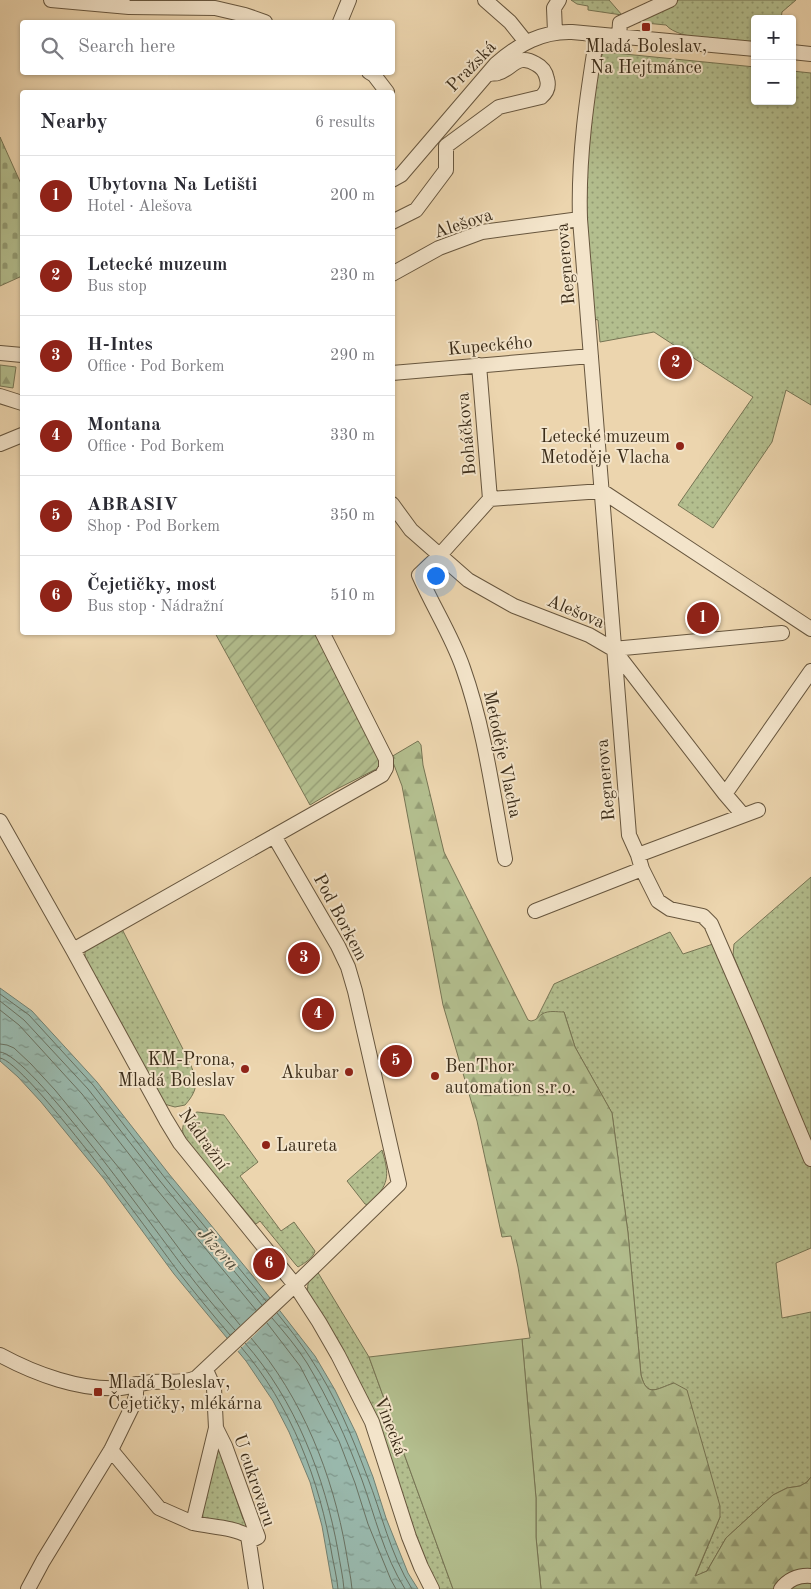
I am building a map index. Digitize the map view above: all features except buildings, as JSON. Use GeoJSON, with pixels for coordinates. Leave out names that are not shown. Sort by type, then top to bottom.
{"type":"FeatureCollection","features":[{"type":"Feature","properties":{"kind":"street"},"geometry":{"type":"LineString","coordinates":[[51,0],[129,7],[214,8],[259,20]]}},
{"type":"Feature","properties":{"kind":"street"},"geometry":{"type":"LineString","coordinates":[[341,20],[349,0]]}},
{"type":"Feature","properties":{"kind":"street"},"geometry":{"type":"LineString","coordinates":[[485,0],[510,22],[526,42]]}},
{"type":"Feature","properties":{"kind":"street"},"geometry":{"type":"LineString","coordinates":[[555,32],[554,8],[559,0]]}},
{"type":"Feature","properties":{"kind":"street"},"geometry":{"type":"LineString","coordinates":[[619,37],[620,23],[670,0]]}},
{"type":"Feature","properties":{"kind":"street","name":"Pražská"},"geometry":{"type":"LineString","coordinates":[[395,178],[506,55],[526,42],[545,34],[572,32],[751,49]]}},
{"type":"Feature","properties":{"kind":"street","name":"Regnerova"},"geometry":{"type":"LineString","coordinates":[[597,35],[585,110],[579,194],[629,835],[642,869],[658,901],[670,910],[703,916],[711,924],[811,1159]]}},
{"type":"Feature","properties":{"kind":"street"},"geometry":{"type":"LineString","coordinates":[[796,52],[811,54]]}},
{"type":"Feature","properties":{"kind":"street"},"geometry":{"type":"LineString","coordinates":[[395,220],[416,210],[446,170],[446,146],[498,107],[541,96],[548,86],[547,77],[542,69],[529,60],[513,63],[499,73],[487,74]]}},
{"type":"Feature","properties":{"kind":"street"},"geometry":{"type":"LineString","coordinates":[[374,75],[385,90]]}},
{"type":"Feature","properties":{"kind":"street","name":"Alešova"},"geometry":{"type":"LineString","coordinates":[[395,272],[438,248],[482,232],[580,219]]}},
{"type":"Feature","properties":{"kind":"street"},"geometry":{"type":"LineString","coordinates":[[0,353],[20,355]]}},
{"type":"Feature","properties":{"kind":"street","name":"Kupeckého"},"geometry":{"type":"LineString","coordinates":[[395,373],[592,356]]}},
{"type":"Feature","properties":{"kind":"street","name":"Boháčkova"},"geometry":{"type":"LineString","coordinates":[[479,365],[490,500]]}},
{"type":"Feature","properties":{"kind":"street"},"geometry":{"type":"LineString","coordinates":[[0,396],[20,402]]}},
{"type":"Feature","properties":{"kind":"street"},"geometry":{"type":"LineString","coordinates":[[0,444],[20,436]]}},
{"type":"Feature","properties":{"kind":"street"},"geometry":{"type":"LineString","coordinates":[[439,556],[490,500],[602,491],[811,629]]}},
{"type":"Feature","properties":{"kind":"street","name":"Alešova"},"geometry":{"type":"LineString","coordinates":[[395,508],[411,530],[468,580],[514,606],[589,635],[613,649],[782,633]]}},
{"type":"Feature","properties":{"kind":"street","name":"Metoděje Vlacha"},"geometry":{"type":"LineString","coordinates":[[439,556],[419,575],[454,645],[476,707],[485,745],[505,859]]}},
{"type":"Feature","properties":{"kind":"street"},"geometry":{"type":"LineString","coordinates":[[73,950],[382,775],[386,768],[386,759],[324,635]]}},
{"type":"Feature","properties":{"kind":"street"},"geometry":{"type":"LineString","coordinates":[[613,649],[742,815]]}},
{"type":"Feature","properties":{"kind":"street"},"geometry":{"type":"LineString","coordinates":[[725,794],[811,670]]}},
{"type":"Feature","properties":{"kind":"street"},"geometry":{"type":"LineString","coordinates":[[638,855],[758,810]]}},
{"type":"Feature","properties":{"kind":"street","name":"Nádražní"},"geometry":{"type":"LineString","coordinates":[[0,821],[180,1143],[295,1285]]}},
{"type":"Feature","properties":{"kind":"street","name":"Pod Borkem"},"geometry":{"type":"LineString","coordinates":[[274,836],[338,946],[348,967],[399,1184],[295,1285]]}},
{"type":"Feature","properties":{"kind":"street"},"geometry":{"type":"LineString","coordinates":[[535,911],[642,869]]}},
{"type":"Feature","properties":{"kind":"street"},"geometry":{"type":"LineString","coordinates":[[0,1355],[15,1363],[72,1384],[93,1387],[121,1388],[150,1382],[188,1381],[196,1378],[206,1370],[295,1285]]}},
{"type":"Feature","properties":{"kind":"street","name":"Vinecká"},"geometry":{"type":"LineString","coordinates":[[295,1285],[338,1355],[372,1422],[409,1537],[432,1589]]}},
{"type":"Feature","properties":{"kind":"street","name":"U cukrovaru"},"geometry":{"type":"LineString","coordinates":[[193,1523],[216,1428],[214,1388],[206,1370]]}},
{"type":"Feature","properties":{"kind":"street"},"geometry":{"type":"LineString","coordinates":[[28,1589],[111,1450],[133,1405],[136,1396],[136,1384]]}},
{"type":"Feature","properties":{"kind":"street","name":"U cukrovaru"},"geometry":{"type":"LineString","coordinates":[[216,1428],[225,1446],[258,1537],[250,1540]]}},
{"type":"Feature","properties":{"kind":"street","name":"U cukrovaru"},"geometry":{"type":"LineString","coordinates":[[111,1450],[159,1508],[193,1523],[240,1532],[248,1536],[256,1589]]}},
{"type":"Feature","properties":{"kind":"street"},"geometry":{"type":"LineString","coordinates":[[781,1589],[796,1577],[811,1576]]}},
{"type":"Feature","properties":{"kind":"green space"},"geometry":{"type":"Polygon","coordinates":[[[571,0],[609,0],[622,15],[588,10],[588,6],[577,4],[571,0]]]}},
{"type":"Feature","properties":{"kind":"green space"},"geometry":{"type":"Polygon","coordinates":[[[679,0],[796,0],[782,12],[782,15],[751,15],[751,43],[694,37],[682,34],[666,25],[635,22],[645,15],[679,0]]]}},
{"type":"Feature","properties":{"kind":"green space"},"geometry":{"type":"Polygon","coordinates":[[[604,52],[751,67],[751,105],[796,105],[796,71],[811,73],[811,405],[786,390],[772,442],[713,528],[678,505],[753,397],[654,332],[600,342],[598,320],[594,319],[585,186],[597,64],[604,52]]]}},
{"type":"Feature","properties":{"kind":"green space"},"geometry":{"type":"Polygon","coordinates":[[[0,137],[20,182],[20,277],[0,286],[0,137]]]}},
{"type":"Feature","properties":{"kind":"green space"},"geometry":{"type":"Polygon","coordinates":[[[0,365],[16,367],[13,388],[0,386],[0,365]]]}},
{"type":"Feature","properties":{"kind":"green space"},"geometry":{"type":"Polygon","coordinates":[[[216,635],[318,635],[384,765],[310,805],[216,635]]]}},
{"type":"Feature","properties":{"kind":"green space"},"geometry":{"type":"Polygon","coordinates":[[[418,741],[421,745],[423,765],[444,852],[528,1020],[535,1020],[547,1012],[564,1012],[575,1047],[612,1113],[628,1233],[641,1375],[643,1382],[649,1389],[653,1390],[674,1383],[687,1390],[720,1506],[720,1517],[695,1576],[707,1571],[726,1538],[773,1495],[787,1488],[800,1486],[811,1477],[811,1589],[541,1589],[536,1537],[536,1498],[522,1339],[530,1338],[518,1267],[511,1236],[502,1237],[477,1121],[443,1005],[402,786],[391,757],[418,741]]]}},
{"type":"Feature","properties":{"kind":"green space"},"geometry":{"type":"Polygon","coordinates":[[[811,877],[811,1142],[733,955],[734,944],[811,877]]]}},
{"type":"Feature","properties":{"kind":"green space"},"geometry":{"type":"Polygon","coordinates":[[[122,929],[194,1074],[195,1089],[185,1105],[175,1107],[164,1104],[85,960],[85,950],[122,929]]]}},
{"type":"Feature","properties":{"kind":"green space"},"geometry":{"type":"Polygon","coordinates":[[[670,932],[683,954],[716,943],[811,1166],[811,1248],[776,1263],[782,1318],[811,1312],[811,1477],[800,1486],[787,1488],[773,1495],[726,1538],[707,1571],[695,1577],[720,1517],[674,1383],[653,1390],[646,1387],[641,1375],[628,1233],[612,1113],[575,1047],[564,1012],[536,1020],[554,984],[670,932]]]}},
{"type":"Feature","properties":{"kind":"green space"},"geometry":{"type":"Polygon","coordinates":[[[197,1112],[224,1115],[258,1162],[240,1176],[281,1231],[294,1222],[315,1251],[306,1262],[298,1267],[296,1265],[260,1221],[256,1224],[184,1138],[184,1122],[189,1116],[197,1112]]]}},
{"type":"Feature","properties":{"kind":"green space"},"geometry":{"type":"Polygon","coordinates":[[[382,1150],[387,1174],[386,1180],[376,1198],[369,1205],[365,1204],[347,1181],[382,1150]]]}},
{"type":"Feature","properties":{"kind":"green space"},"geometry":{"type":"Polygon","coordinates":[[[317,1271],[369,1357],[453,1589],[438,1589],[418,1545],[377,1418],[308,1294],[309,1281],[317,1271]]]}},
{"type":"Feature","properties":{"kind":"green space"},"geometry":{"type":"Polygon","coordinates":[[[522,1339],[536,1498],[536,1537],[541,1589],[453,1589],[369,1357],[522,1339]]]}},
{"type":"Feature","properties":{"kind":"green space"},"geometry":{"type":"Polygon","coordinates":[[[218,1445],[243,1519],[251,1523],[251,1530],[205,1520],[203,1517],[202,1511],[218,1445]]]}},
{"type":"Feature","properties":{"kind":"water","name":"Jizera"},"geometry":{"type":"Polygon","coordinates":[[[0,988],[32,1011],[97,1082],[315,1356],[335,1390],[356,1433],[386,1518],[408,1573],[418,1589],[333,1589],[322,1526],[310,1482],[289,1432],[273,1401],[246,1361],[174,1274],[104,1179],[41,1102],[0,1061],[0,988]]]}},
{"type":"Feature","properties":{"kind":"pier"},"geometry":{"type":"Polygon","coordinates":[[[272,1296],[282,1308],[236,1353],[226,1341],[272,1296]]]}},
{"type":"Feature","properties":{"kind":"place","name":"Mladá Boleslav, Na Hejtmánce"},"geometry":{"type":"Point","coordinates":[646,27]}},
{"type":"Feature","properties":{"kind":"place","name":"Letecké muzeum"},"geometry":{"type":"Point","coordinates":[676,363]}},
{"type":"Feature","properties":{"kind":"place","name":"Letecké muzeum Metoděje Vlacha"},"geometry":{"type":"Point","coordinates":[680,446]}},
{"type":"Feature","properties":{"kind":"place","name":"Ubytovna Na Letišti"},"geometry":{"type":"Point","coordinates":[703,618]}},
{"type":"Feature","properties":{"kind":"place","name":"H-Intes"},"geometry":{"type":"Point","coordinates":[304,958]}},
{"type":"Feature","properties":{"kind":"place","name":"Montana"},"geometry":{"type":"Point","coordinates":[318,1014]}},
{"type":"Feature","properties":{"kind":"place","name":"ABRASIV"},"geometry":{"type":"Point","coordinates":[396,1061]}},
{"type":"Feature","properties":{"kind":"place","name":"KM-Prona, Mladá Boleslav"},"geometry":{"type":"Point","coordinates":[245,1069]}},
{"type":"Feature","properties":{"kind":"place","name":"Akubar"},"geometry":{"type":"Point","coordinates":[349,1072]}},
{"type":"Feature","properties":{"kind":"place","name":"BenThor automation s.r.o."},"geometry":{"type":"Point","coordinates":[435,1076]}},
{"type":"Feature","properties":{"kind":"place","name":"Laureta"},"geometry":{"type":"Point","coordinates":[266,1145]}},
{"type":"Feature","properties":{"kind":"place","name":"Čejetičky, most"},"geometry":{"type":"Point","coordinates":[269,1264]}},
{"type":"Feature","properties":{"kind":"place","name":"Mladá Boleslav, Čejetičky, mlékárna"},"geometry":{"type":"Point","coordinates":[98,1392]}}]}
